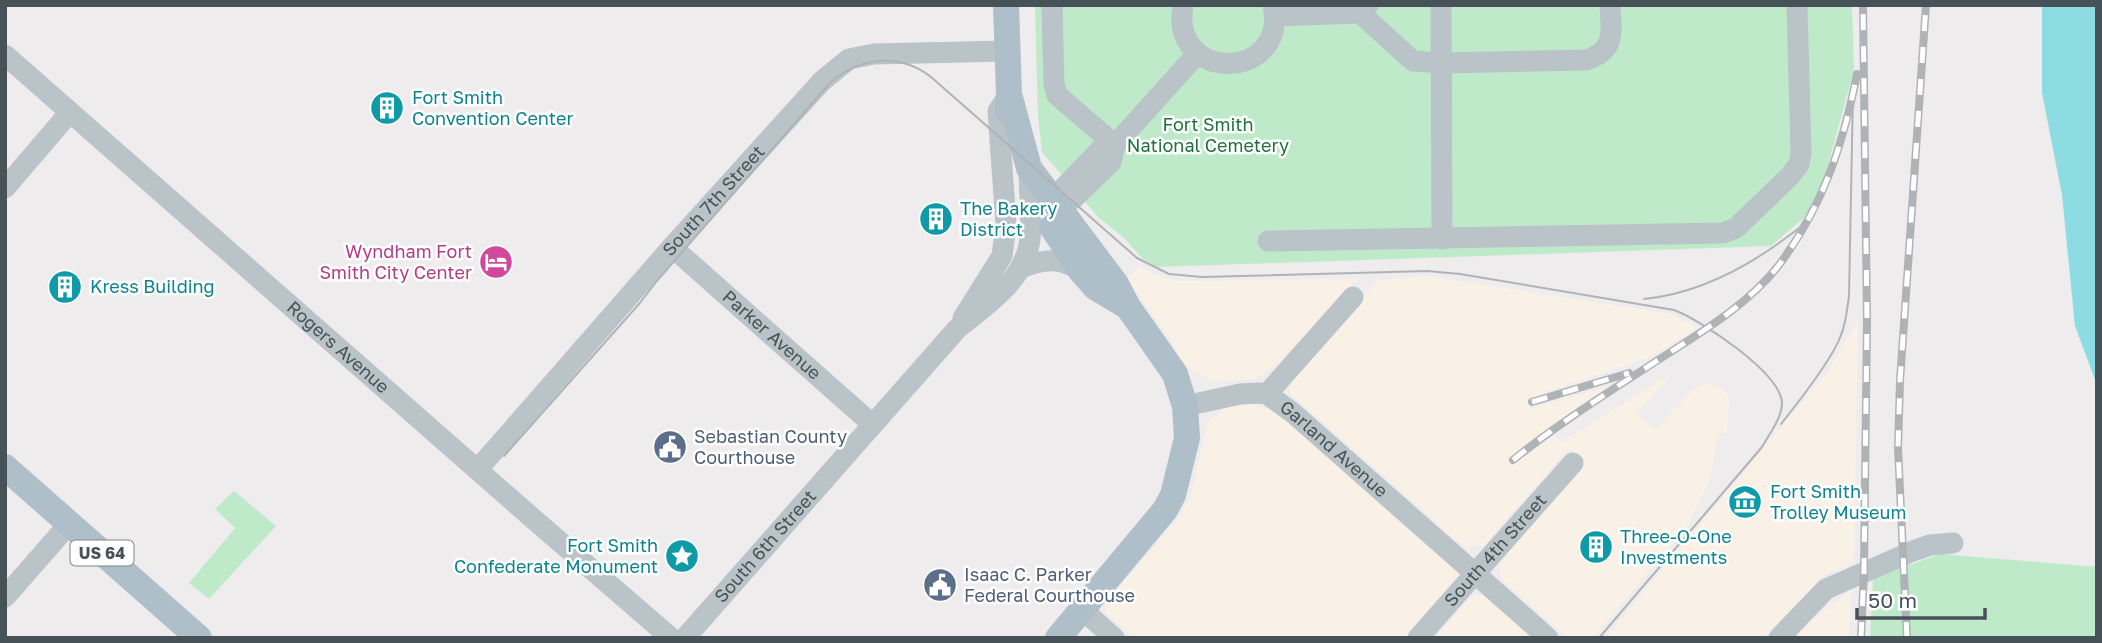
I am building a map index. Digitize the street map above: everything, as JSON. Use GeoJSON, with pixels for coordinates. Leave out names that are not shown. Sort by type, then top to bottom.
{"type":"FeatureCollection","features":[{"type":"Feature","properties":{"kind":"main road","name":"South 6th Street"},"geometry":{"type":"LineString","coordinates":[[1006,5],[1009,94]]}},
{"type":"Feature","properties":{"kind":"main road"},"geometry":{"type":"LineString","coordinates":[[1009,94],[1007,115],[1014,150],[1081,271],[1095,287],[1128,307]]}},
{"type":"Feature","properties":{"kind":"main road"},"geometry":{"type":"LineString","coordinates":[[1044,200],[1116,284],[1128,307],[1175,374],[1185,406],[1187,438],[1172,495],[1165,510],[1058,638]]}},
{"type":"Feature","properties":{"kind":"main road","name":"US 64"},"geometry":{"type":"LineString","coordinates":[[5,467],[199,638]]}},
{"type":"Feature","properties":{"kind":"street"},"geometry":{"type":"LineString","coordinates":[[1052,5],[1054,84],[1057,95],[1115,145]]}},
{"type":"Feature","properties":{"kind":"street"},"geometry":{"type":"LineString","coordinates":[[1183,5],[1182,30],[1187,40],[1197,54],[1222,65],[1249,60],[1259,54],[1274,30],[1274,10],[1364,9],[1413,61],[1442,63],[1587,60],[1606,50],[1611,40],[1610,5]]}},
{"type":"Feature","properties":{"kind":"street"},"geometry":{"type":"LineString","coordinates":[[1441,5],[1442,239]]}},
{"type":"Feature","properties":{"kind":"street"},"geometry":{"type":"LineString","coordinates":[[1268,241],[1723,233],[1736,228],[1799,164],[1801,153],[1797,5]]}},
{"type":"Feature","properties":{"kind":"street","name":"South 7th Street"},"geometry":{"type":"LineString","coordinates":[[478,469],[672,247],[822,81],[849,59],[874,54],[1008,51]]}},
{"type":"Feature","properties":{"kind":"street"},"geometry":{"type":"LineString","coordinates":[[1021,268],[1046,237],[1044,200],[1111,162],[1115,145],[1197,54]]}},
{"type":"Feature","properties":{"kind":"street","name":"Rogers Avenue"},"geometry":{"type":"LineString","coordinates":[[5,55],[671,638]]}},
{"type":"Feature","properties":{"kind":"street","name":"South 6th Street"},"geometry":{"type":"LineString","coordinates":[[957,329],[1002,256],[1005,243],[998,111],[1009,94]]}},
{"type":"Feature","properties":{"kind":"street"},"geometry":{"type":"LineString","coordinates":[[5,188],[71,112]]}},
{"type":"Feature","properties":{"kind":"street","name":"South 6th Street"},"geometry":{"type":"LineString","coordinates":[[685,638],[957,329],[996,297],[1021,268],[1044,200]]}},
{"type":"Feature","properties":{"kind":"street","name":"Parker Avenue"},"geometry":{"type":"LineString","coordinates":[[672,247],[872,424]]}},
{"type":"Feature","properties":{"kind":"street"},"geometry":{"type":"LineString","coordinates":[[1021,268],[1041,260],[1057,260],[1081,271]]}},
{"type":"Feature","properties":{"kind":"street"},"geometry":{"type":"LineString","coordinates":[[1267,394],[1353,297]]}},
{"type":"Feature","properties":{"kind":"street","name":"Garland Avenue"},"geometry":{"type":"LineString","coordinates":[[1185,406],[1240,394],[1267,394],[1293,413],[1548,638]]}},
{"type":"Feature","properties":{"kind":"street","name":"South 4th Street"},"geometry":{"type":"LineString","coordinates":[[1418,638],[1573,463]]}},
{"type":"Feature","properties":{"kind":"street"},"geometry":{"type":"LineString","coordinates":[[5,597],[69,524]]}},
{"type":"Feature","properties":{"kind":"street"},"geometry":{"type":"LineString","coordinates":[[1779,638],[1826,589],[1913,551],[1930,545],[1953,543]]}},
{"type":"Feature","properties":{"kind":"street"},"geometry":{"type":"LineString","coordinates":[[1083,610],[1114,638]]}},
{"type":"Feature","properties":{"kind":"shaded area"},"geometry":{"type":"Polygon","coordinates":[[[1140,266],[1157,276],[1178,281],[1358,279],[1277,364],[1265,373],[1255,379],[1215,382],[1192,371],[1183,363],[1170,339],[1138,294],[1123,281],[1140,266]]]}},
{"type":"Feature","properties":{"kind":"shaded area"},"geometry":{"type":"Polygon","coordinates":[[[1426,276],[1671,314],[1698,328],[1653,356],[1529,398],[1530,409],[1609,386],[1508,458],[1512,466],[1554,435],[1561,442],[1672,373],[1636,415],[1656,430],[1693,389],[1706,383],[1722,388],[1729,398],[1727,432],[1718,435],[1711,475],[1688,525],[1593,638],[1568,638],[1501,578],[1500,563],[1585,460],[1568,449],[1482,547],[1476,544],[1469,551],[1291,394],[1289,388],[1295,377],[1378,280],[1426,276]]]}},
{"type":"Feature","properties":{"kind":"shaded area"},"geometry":{"type":"Polygon","coordinates":[[[1858,319],[1854,563],[1824,575],[1764,638],[1605,638],[1828,371],[1858,319]]]}},
{"type":"Feature","properties":{"kind":"shaded area"},"geometry":{"type":"Polygon","coordinates":[[[1251,405],[1271,409],[1288,419],[1461,572],[1459,584],[1405,638],[1135,638],[1105,612],[1106,602],[1176,522],[1191,495],[1208,421],[1228,407],[1251,405]]]}},
{"type":"Feature","properties":{"kind":"shaded area"},"geometry":{"type":"Polygon","coordinates":[[[1851,589],[1849,638],[1796,638],[1808,624],[1851,589]]]}},
{"type":"Feature","properties":{"kind":"shaded area"},"geometry":{"type":"Polygon","coordinates":[[[1485,594],[1537,638],[1435,638],[1471,597],[1485,594]]]}},
{"type":"Feature","properties":{"kind":"green space","name":"Fort Smith National Cemetery"},"geometry":{"type":"Polygon","coordinates":[[[1035,5],[1852,5],[1854,70],[1825,176],[1805,217],[1771,246],[1157,267],[1142,258],[1122,236],[1099,218],[1042,152],[1038,115],[1035,5]]]}},
{"type":"Feature","properties":{"kind":"green space"},"geometry":{"type":"Polygon","coordinates":[[[234,491],[276,526],[209,599],[189,583],[235,528],[215,509],[234,491]]]}},
{"type":"Feature","properties":{"kind":"green space"},"geometry":{"type":"Polygon","coordinates":[[[1940,554],[2097,567],[2097,638],[1870,638],[1873,578],[1940,554]]]}},
{"type":"Feature","properties":{"kind":"water"},"geometry":{"type":"Polygon","coordinates":[[[2042,5],[2097,5],[2097,385],[2075,326],[2062,195],[2042,93],[2042,5]]]}},
{"type":"Feature","properties":{"kind":"tram line"},"geometry":{"type":"LineString","coordinates":[[504,456],[829,84],[840,75],[866,63],[892,61],[919,69],[931,77],[1137,258],[1169,274],[1202,277],[1427,271],[1460,274],[1674,310],[1738,349],[1769,377],[1778,391],[1782,403],[1778,420],[1762,447],[1599,638]]}},
{"type":"Feature","properties":{"kind":"tram line"},"geometry":{"type":"LineString","coordinates":[[1781,424],[1837,345],[1845,321],[1849,296],[1853,93]]}},
{"type":"Feature","properties":{"kind":"tram line"},"geometry":{"type":"LineString","coordinates":[[1644,299],[1689,290],[1732,272],[1772,248],[1809,220]]}},
{"type":"Feature","properties":{"kind":"railway"},"geometry":{"type":"LineString","coordinates":[[1861,638],[1867,320],[1863,5]]}},
{"type":"Feature","properties":{"kind":"railway"},"geometry":{"type":"LineString","coordinates":[[1907,638],[1898,448],[1900,381],[1926,5]]}},
{"type":"Feature","properties":{"kind":"railway"},"geometry":{"type":"LineString","coordinates":[[1513,460],[1584,408],[1723,317],[1767,279],[1794,243],[1819,197],[1838,150],[1857,74]]}},
{"type":"Feature","properties":{"kind":"railway"},"geometry":{"type":"LineString","coordinates":[[1532,402],[1629,373]]}},
{"type":"Feature","properties":{"kind":"place","name":"Fort Smith Convention Center"},"geometry":{"type":"Point","coordinates":[387,108]}},
{"type":"Feature","properties":{"kind":"place","name":"The Bakery District"},"geometry":{"type":"Point","coordinates":[936,219]}},
{"type":"Feature","properties":{"kind":"place","name":"Wyndham Fort Smith City Center"},"geometry":{"type":"Point","coordinates":[496,262]}},
{"type":"Feature","properties":{"kind":"place","name":"Kress Building"},"geometry":{"type":"Point","coordinates":[65,287]}},
{"type":"Feature","properties":{"kind":"place","name":"Sebastian County Courthouse"},"geometry":{"type":"Point","coordinates":[670,447]}},
{"type":"Feature","properties":{"kind":"place","name":"Fort Smith Trolley Museum"},"geometry":{"type":"Point","coordinates":[1745,502]}},
{"type":"Feature","properties":{"kind":"place","name":"Three-O-One Investments"},"geometry":{"type":"Point","coordinates":[1596,547]}},
{"type":"Feature","properties":{"kind":"place","name":"Fort Smith Confederate Monument"},"geometry":{"type":"Point","coordinates":[682,556]}},
{"type":"Feature","properties":{"kind":"place","name":"Isaac C. Parker Federal Courthouse"},"geometry":{"type":"Point","coordinates":[940,585]}}]}
